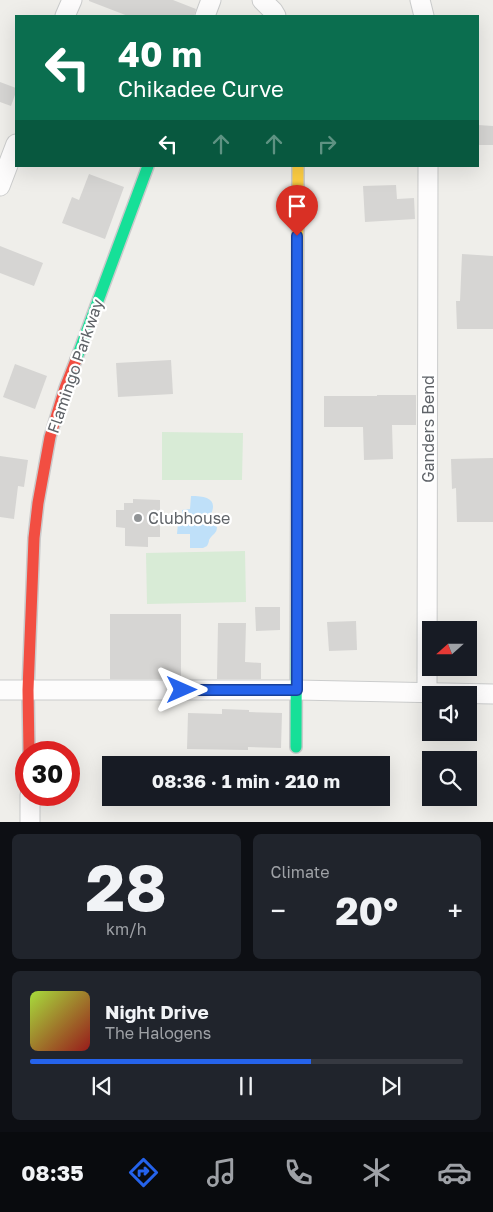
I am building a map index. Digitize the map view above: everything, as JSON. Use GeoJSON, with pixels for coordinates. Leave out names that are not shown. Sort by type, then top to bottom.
{"type":"FeatureCollection","features":[{"type":"Feature","properties":{"kind":"street"},"geometry":{"type":"LineString","coordinates":[[65,15],[72,0]]}},
{"type":"Feature","properties":{"kind":"street"},"geometry":{"type":"LineString","coordinates":[[205,15],[211,0]]}},
{"type":"Feature","properties":{"kind":"street"},"geometry":{"type":"LineString","coordinates":[[262,0],[275,15]]}},
{"type":"Feature","properties":{"kind":"street"},"geometry":{"type":"LineString","coordinates":[[420,0],[424,15]]}},
{"type":"Feature","properties":{"kind":"street"},"geometry":{"type":"LineString","coordinates":[[0,186],[15,147]]}},
{"type":"Feature","properties":{"kind":"street","name":"Flamingo Parkway"},"geometry":{"type":"LineString","coordinates":[[29,741],[28,690],[34,538],[38,503],[50,437],[65,388],[148,167]]}},
{"type":"Feature","properties":{"kind":"street"},"geometry":{"type":"LineString","coordinates":[[296,747],[298,167]]}},
{"type":"Feature","properties":{"kind":"street","name":"Ganders Bend"},"geometry":{"type":"LineString","coordinates":[[428,167],[428,686]]}},
{"type":"Feature","properties":{"kind":"street"},"geometry":{"type":"LineString","coordinates":[[0,690],[422,692]]}},
{"type":"Feature","properties":{"kind":"street"},"geometry":{"type":"LineString","coordinates":[[477,694],[493,694]]}},
{"type":"Feature","properties":{"kind":"street"},"geometry":{"type":"LineString","coordinates":[[30,806],[30,822]]}},
{"type":"Feature","properties":{"kind":"green space"},"geometry":{"type":"Polygon","coordinates":[[[162,432],[243,433],[242,480],[162,480],[162,432]]]}},
{"type":"Feature","properties":{"kind":"green space"},"geometry":{"type":"Polygon","coordinates":[[[245,551],[246,602],[147,604],[146,553],[245,551]]]}},
{"type":"Feature","properties":{"kind":"water"},"geometry":{"type":"Polygon","coordinates":[[[191,496],[207,498],[213,504],[208,520],[217,529],[207,546],[203,548],[190,548],[190,534],[177,534],[178,523],[182,520],[182,510],[190,509],[191,496]]]}},
{"type":"Feature","properties":{"kind":"building"},"geometry":{"type":"Polygon","coordinates":[[[173,0],[196,9],[194,15],[125,15],[89,1],[173,0]]]}},
{"type":"Feature","properties":{"kind":"building"},"geometry":{"type":"Polygon","coordinates":[[[0,82],[15,88],[15,95],[11,106],[0,102],[0,82]]]}},
{"type":"Feature","properties":{"kind":"building"},"geometry":{"type":"Polygon","coordinates":[[[479,125],[493,126],[493,145],[479,145],[479,125]]]}},
{"type":"Feature","properties":{"kind":"building"},"geometry":{"type":"Polygon","coordinates":[[[89,174],[124,187],[105,239],[62,223],[72,197],[79,200],[89,174]]]}},
{"type":"Feature","properties":{"kind":"building"},"geometry":{"type":"Polygon","coordinates":[[[396,185],[397,199],[414,198],[415,219],[365,222],[363,186],[396,185]]]}},
{"type":"Feature","properties":{"kind":"building"},"geometry":{"type":"Polygon","coordinates":[[[0,246],[43,263],[34,286],[0,273],[0,246]]]}},
{"type":"Feature","properties":{"kind":"building"},"geometry":{"type":"Polygon","coordinates":[[[462,254],[493,256],[493,329],[457,329],[456,301],[460,301],[462,254]]]}},
{"type":"Feature","properties":{"kind":"building"},"geometry":{"type":"Polygon","coordinates":[[[171,360],[173,394],[118,397],[116,363],[171,360]]]}},
{"type":"Feature","properties":{"kind":"building"},"geometry":{"type":"Polygon","coordinates":[[[15,364],[47,376],[35,409],[3,397],[15,364]]]}},
{"type":"Feature","properties":{"kind":"building"},"geometry":{"type":"Polygon","coordinates":[[[416,395],[416,425],[392,425],[393,459],[364,460],[363,427],[324,427],[324,396],[416,395]]]}},
{"type":"Feature","properties":{"kind":"building"},"geometry":{"type":"Polygon","coordinates":[[[0,456],[28,460],[24,487],[18,486],[14,519],[0,517],[0,456]]]}},
{"type":"Feature","properties":{"kind":"building"},"geometry":{"type":"Polygon","coordinates":[[[493,458],[493,522],[457,522],[456,488],[452,489],[451,459],[493,458]]]}},
{"type":"Feature","properties":{"kind":"building","name":"Clubhouse"},"geometry":{"type":"Polygon","coordinates":[[[133,499],[160,500],[160,537],[148,537],[148,547],[125,546],[125,528],[116,527],[116,510],[124,510],[124,503],[133,503],[133,499]]]}},
{"type":"Feature","properties":{"kind":"building"},"geometry":{"type":"Polygon","coordinates":[[[255,607],[280,607],[280,630],[256,631],[255,607]]]}},
{"type":"Feature","properties":{"kind":"building"},"geometry":{"type":"Polygon","coordinates":[[[110,614],[181,614],[181,679],[110,679],[110,614]]]}},
{"type":"Feature","properties":{"kind":"building"},"geometry":{"type":"Polygon","coordinates":[[[356,621],[357,650],[329,651],[327,622],[356,621]]]}},
{"type":"Feature","properties":{"kind":"building"},"geometry":{"type":"Polygon","coordinates":[[[218,623],[246,623],[245,662],[261,663],[261,679],[217,679],[218,623]]]}},
{"type":"Feature","properties":{"kind":"building"},"geometry":{"type":"Polygon","coordinates":[[[222,709],[282,713],[281,748],[248,747],[248,750],[187,749],[188,713],[222,714],[222,709]]]}},
{"type":"Feature","properties":{"kind":"traffic: fast"},"geometry":{"type":"LineString","coordinates":[[76,360],[148,167]]}},
{"type":"Feature","properties":{"kind":"traffic: fast"},"geometry":{"type":"LineString","coordinates":[[296,747],[297,457]]}},
{"type":"Feature","properties":{"kind":"traffic: slow"},"geometry":{"type":"LineString","coordinates":[[297,457],[298,167]]}},
{"type":"Feature","properties":{"kind":"traffic: jam"},"geometry":{"type":"LineString","coordinates":[[29,741],[28,690],[34,538],[38,503],[50,437],[76,360]]}},
{"type":"Feature","properties":{"kind":"place","name":"Clubhouse"},"geometry":{"type":"Point","coordinates":[138,518]}},
{"type":"Feature","properties":{"kind":"route"},"geometry":{"type":"LineString","coordinates":[[182,690],[297,690],[297,236]]}}]}
